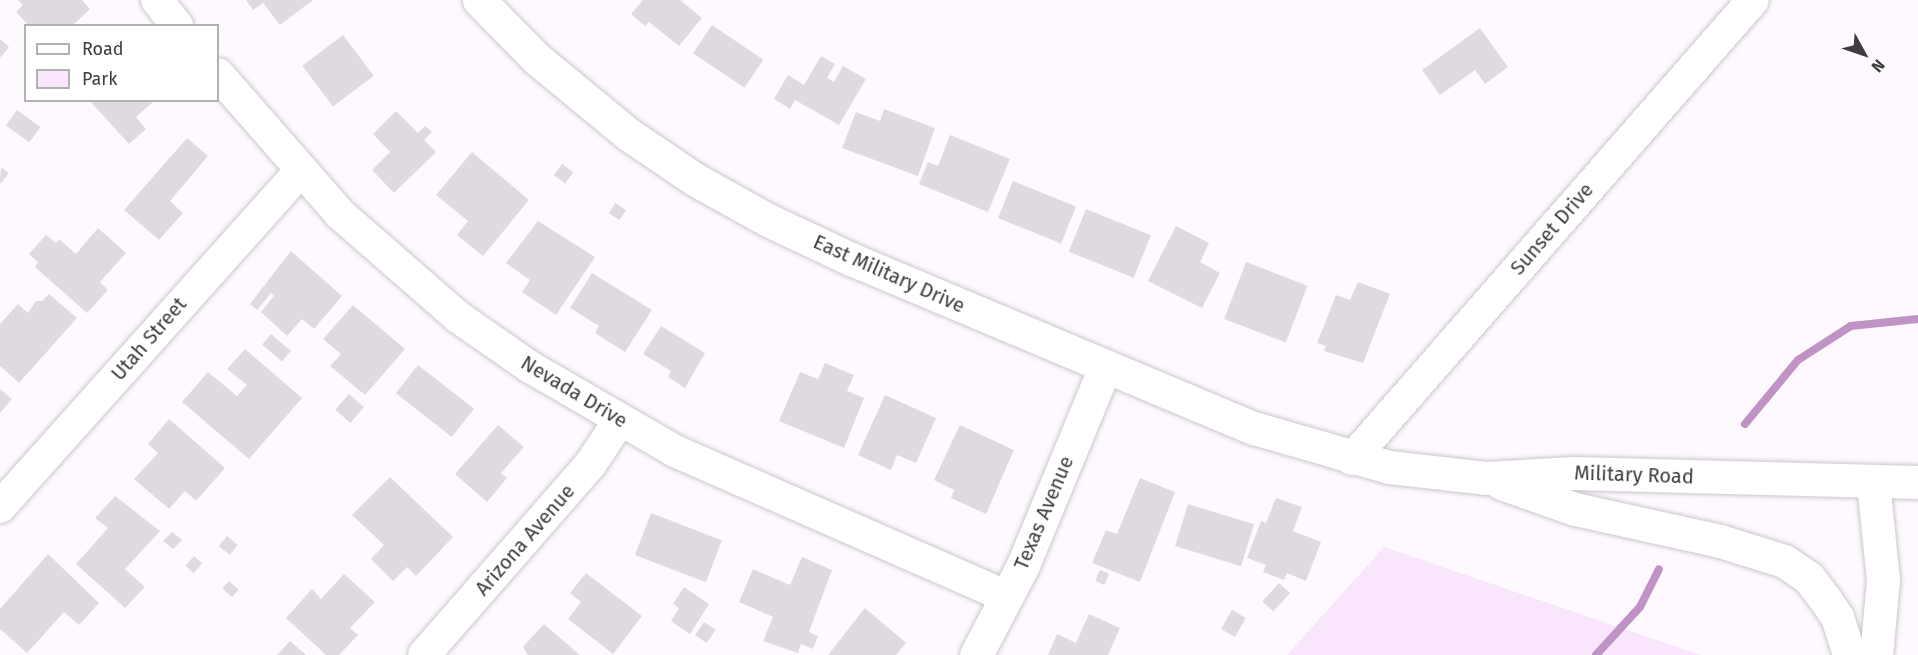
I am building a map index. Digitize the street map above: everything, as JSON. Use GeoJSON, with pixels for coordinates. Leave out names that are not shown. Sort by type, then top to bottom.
{"type":"FeatureCollection","features":[{"type":"Feature","properties":{"kind":"street"},"geometry":{"type":"LineString","coordinates":[[157,0],[175,24]]}},
{"type":"Feature","properties":{"kind":"street","name":"East Military Drive"},"geometry":{"type":"LineString","coordinates":[[479,0],[537,59],[627,134],[696,180],[768,220],[851,259],[1254,428],[1352,459]]}},
{"type":"Feature","properties":{"kind":"street","name":"Sunset Drive"},"geometry":{"type":"LineString","coordinates":[[1352,459],[1753,0]]}},
{"type":"Feature","properties":{"kind":"street","name":"Nevada Drive"},"geometry":{"type":"LineString","coordinates":[[219,75],[299,172],[393,263],[458,316],[538,372],[620,421],[686,456],[1007,597]]}},
{"type":"Feature","properties":{"kind":"street","name":"Utah Street"},"geometry":{"type":"LineString","coordinates":[[0,507],[299,172]]}},
{"type":"Feature","properties":{"kind":"street","name":"Texas Avenue"},"geometry":{"type":"LineString","coordinates":[[976,655],[1007,597],[1105,367]]}},
{"type":"Feature","properties":{"kind":"street","name":"Arizona Avenue"},"geometry":{"type":"LineString","coordinates":[[424,655],[590,465],[620,421]]}},
{"type":"Feature","properties":{"kind":"street","name":"Military Road"},"geometry":{"type":"LineString","coordinates":[[1352,459],[1485,478],[1574,473],[1873,483],[1918,482]]}},
{"type":"Feature","properties":{"kind":"street"},"geometry":{"type":"LineString","coordinates":[[1485,478],[1575,509],[1720,541],[1784,561],[1809,578],[1826,598],[1837,617],[1849,655]]}},
{"type":"Feature","properties":{"kind":"street"},"geometry":{"type":"LineString","coordinates":[[1873,483],[1883,580],[1876,655]]}},
{"type":"Feature","properties":{"kind":"green space"},"geometry":{"type":"Polygon","coordinates":[[[1384,547],[1701,655],[1287,655],[1384,547]]]}},
{"type":"Feature","properties":{"kind":"building"},"geometry":{"type":"Polygon","coordinates":[[[18,0],[82,0],[90,9],[74,24],[27,24],[16,12],[23,5],[18,0]]]}},
{"type":"Feature","properties":{"kind":"building"},"geometry":{"type":"Polygon","coordinates":[[[246,0],[313,0],[280,25],[263,3],[253,10],[246,0]]]}},
{"type":"Feature","properties":{"kind":"building"},"geometry":{"type":"Polygon","coordinates":[[[643,0],[680,0],[702,18],[679,46],[649,22],[645,26],[631,14],[643,0]]]}},
{"type":"Feature","properties":{"kind":"building"},"geometry":{"type":"Polygon","coordinates":[[[712,25],[763,60],[744,88],[693,53],[712,25]]]}},
{"type":"Feature","properties":{"kind":"building"},"geometry":{"type":"Polygon","coordinates":[[[1480,28],[1508,67],[1485,84],[1475,70],[1440,95],[1422,70],[1480,28]]]}},
{"type":"Feature","properties":{"kind":"building"},"geometry":{"type":"Polygon","coordinates":[[[343,35],[374,76],[333,106],[302,66],[343,35]]]}},
{"type":"Feature","properties":{"kind":"building"},"geometry":{"type":"Polygon","coordinates":[[[0,39],[9,47],[0,58],[0,39]]]}},
{"type":"Feature","properties":{"kind":"building"},"geometry":{"type":"Polygon","coordinates":[[[821,56],[835,64],[827,78],[834,82],[843,66],[866,79],[839,125],[795,100],[790,109],[774,99],[788,75],[804,85],[821,56]]]}},
{"type":"Feature","properties":{"kind":"building"},"geometry":{"type":"Polygon","coordinates":[[[91,102],[153,102],[136,117],[146,129],[129,144],[91,102]]]}},
{"type":"Feature","properties":{"kind":"building"},"geometry":{"type":"Polygon","coordinates":[[[884,109],[935,128],[918,176],[842,148],[856,112],[880,121],[884,109]]]}},
{"type":"Feature","properties":{"kind":"building"},"geometry":{"type":"Polygon","coordinates":[[[17,110],[40,127],[29,142],[6,125],[17,110]]]}},
{"type":"Feature","properties":{"kind":"building"},"geometry":{"type":"Polygon","coordinates":[[[396,111],[418,133],[425,126],[432,132],[424,140],[436,152],[394,193],[372,170],[390,152],[373,134],[396,111]]]}},
{"type":"Feature","properties":{"kind":"building"},"geometry":{"type":"Polygon","coordinates":[[[950,135],[1010,159],[988,212],[919,184],[928,162],[938,166],[950,135]]]}},
{"type":"Feature","properties":{"kind":"building"},"geometry":{"type":"Polygon","coordinates":[[[187,138],[208,156],[170,201],[183,213],[159,240],[124,210],[187,138]]]}},
{"type":"Feature","properties":{"kind":"building"},"geometry":{"type":"Polygon","coordinates":[[[472,152],[529,200],[483,256],[457,235],[468,221],[436,195],[472,152]]]}},
{"type":"Feature","properties":{"kind":"building"},"geometry":{"type":"Polygon","coordinates":[[[562,164],[573,172],[565,184],[554,175],[562,164]]]}},
{"type":"Feature","properties":{"kind":"building"},"geometry":{"type":"Polygon","coordinates":[[[1,167],[9,173],[1,183],[0,182],[1,167]]]}},
{"type":"Feature","properties":{"kind":"building"},"geometry":{"type":"Polygon","coordinates":[[[1013,181],[1076,206],[1061,244],[998,218],[1013,181]]]}},
{"type":"Feature","properties":{"kind":"building"},"geometry":{"type":"Polygon","coordinates":[[[615,203],[626,210],[620,220],[609,213],[615,203]]]}},
{"type":"Feature","properties":{"kind":"building"},"geometry":{"type":"Polygon","coordinates":[[[1086,209],[1151,235],[1134,278],[1069,252],[1086,209]]]}},
{"type":"Feature","properties":{"kind":"building"},"geometry":{"type":"Polygon","coordinates":[[[538,221],[595,257],[556,315],[522,292],[530,280],[506,263],[538,221]]]}},
{"type":"Feature","properties":{"kind":"building"},"geometry":{"type":"Polygon","coordinates":[[[1176,226],[1209,243],[1200,262],[1220,273],[1202,308],[1148,281],[1176,226]]]}},
{"type":"Feature","properties":{"kind":"building"},"geometry":{"type":"Polygon","coordinates":[[[98,228],[126,253],[100,282],[108,290],[87,313],[35,267],[38,262],[29,254],[46,235],[56,243],[59,239],[76,254],[98,228]]]}},
{"type":"Feature","properties":{"kind":"building"},"geometry":{"type":"Polygon","coordinates":[[[291,251],[342,296],[314,329],[302,319],[287,336],[261,312],[274,296],[271,293],[257,310],[250,304],[291,251]]]}},
{"type":"Feature","properties":{"kind":"building"},"geometry":{"type":"Polygon","coordinates":[[[1246,262],[1308,286],[1286,343],[1224,319],[1246,262]]]}},
{"type":"Feature","properties":{"kind":"building"},"geometry":{"type":"Polygon","coordinates":[[[592,273],[652,310],[625,352],[595,333],[599,326],[570,308],[592,273]]]}},
{"type":"Feature","properties":{"kind":"building"},"geometry":{"type":"Polygon","coordinates":[[[1358,282],[1390,294],[1363,363],[1324,351],[1326,346],[1317,343],[1336,295],[1350,300],[1358,282]]]}},
{"type":"Feature","properties":{"kind":"building"},"geometry":{"type":"Polygon","coordinates":[[[49,294],[77,318],[19,383],[0,366],[0,324],[18,304],[28,313],[36,301],[42,301],[49,294]]]}},
{"type":"Feature","properties":{"kind":"building"},"geometry":{"type":"Polygon","coordinates":[[[353,305],[405,349],[365,395],[330,366],[341,354],[323,339],[353,305]]]}},
{"type":"Feature","properties":{"kind":"building"},"geometry":{"type":"Polygon","coordinates":[[[661,326],[705,353],[685,388],[668,377],[671,371],[643,354],[661,326]]]}},
{"type":"Feature","properties":{"kind":"building"},"geometry":{"type":"Polygon","coordinates":[[[271,334],[291,351],[282,361],[262,345],[271,334]]]}},
{"type":"Feature","properties":{"kind":"building"},"geometry":{"type":"Polygon","coordinates":[[[245,349],[302,398],[249,459],[182,402],[208,372],[237,396],[247,385],[227,369],[245,349]]]}},
{"type":"Feature","properties":{"kind":"building"},"geometry":{"type":"Polygon","coordinates":[[[825,363],[854,375],[847,391],[864,398],[844,448],[779,421],[800,372],[818,379],[825,363]]]}},
{"type":"Feature","properties":{"kind":"building"},"geometry":{"type":"Polygon","coordinates":[[[418,365],[474,409],[452,437],[396,393],[418,365]]]}},
{"type":"Feature","properties":{"kind":"building"},"geometry":{"type":"Polygon","coordinates":[[[0,389],[12,399],[0,413],[0,389]]]}},
{"type":"Feature","properties":{"kind":"building"},"geometry":{"type":"Polygon","coordinates":[[[349,394],[364,407],[350,423],[335,410],[349,394]]]}},
{"type":"Feature","properties":{"kind":"building"},"geometry":{"type":"Polygon","coordinates":[[[885,395],[936,418],[916,463],[897,455],[891,470],[858,455],[885,395]]]}},
{"type":"Feature","properties":{"kind":"building"},"geometry":{"type":"Polygon","coordinates":[[[169,419],[225,468],[196,501],[185,491],[169,509],[134,479],[158,453],[148,444],[169,419]]]}},
{"type":"Feature","properties":{"kind":"building"},"geometry":{"type":"Polygon","coordinates":[[[498,425],[524,447],[501,473],[507,478],[487,502],[455,474],[498,425]]]}},
{"type":"Feature","properties":{"kind":"building"},"geometry":{"type":"Polygon","coordinates":[[[960,425],[1014,450],[986,514],[951,498],[954,490],[934,480],[960,425]]]}},
{"type":"Feature","properties":{"kind":"building"},"geometry":{"type":"Polygon","coordinates":[[[390,477],[453,537],[416,576],[407,567],[393,581],[371,559],[384,545],[352,515],[390,477]]]}},
{"type":"Feature","properties":{"kind":"building"},"geometry":{"type":"Polygon","coordinates":[[[1140,478],[1175,492],[1140,582],[1092,563],[1106,530],[1117,534],[1140,478]]]}},
{"type":"Feature","properties":{"kind":"building"},"geometry":{"type":"Polygon","coordinates":[[[115,496],[160,531],[125,569],[145,587],[125,608],[76,564],[108,528],[95,518],[115,496]]]}},
{"type":"Feature","properties":{"kind":"building"},"geometry":{"type":"Polygon","coordinates":[[[1276,498],[1302,507],[1293,531],[1321,542],[1306,581],[1287,573],[1284,580],[1263,572],[1266,565],[1247,558],[1261,521],[1266,523],[1276,498]]]}},
{"type":"Feature","properties":{"kind":"building"},"geometry":{"type":"Polygon","coordinates":[[[1188,504],[1254,524],[1241,566],[1175,546],[1188,504]]]}},
{"type":"Feature","properties":{"kind":"building"},"geometry":{"type":"Polygon","coordinates":[[[651,513],[722,540],[706,582],[635,555],[651,513]]]}},
{"type":"Feature","properties":{"kind":"building"},"geometry":{"type":"Polygon","coordinates":[[[172,532],[182,540],[173,549],[163,541],[172,532]]]}},
{"type":"Feature","properties":{"kind":"building"},"geometry":{"type":"Polygon","coordinates":[[[227,536],[238,545],[230,555],[219,546],[227,536]]]}},
{"type":"Feature","properties":{"kind":"building"},"geometry":{"type":"Polygon","coordinates":[[[48,554],[99,603],[79,625],[64,612],[27,653],[0,629],[0,609],[48,554]]]}},
{"type":"Feature","properties":{"kind":"building"},"geometry":{"type":"Polygon","coordinates":[[[194,556],[202,563],[194,573],[185,566],[194,556]]]}},
{"type":"Feature","properties":{"kind":"building"},"geometry":{"type":"Polygon","coordinates":[[[802,557],[832,570],[809,632],[818,636],[813,649],[801,644],[798,653],[763,641],[773,617],[739,602],[753,569],[790,585],[802,557]]]}},
{"type":"Feature","properties":{"kind":"building"},"geometry":{"type":"Polygon","coordinates":[[[1100,570],[1109,574],[1104,585],[1095,581],[1100,570]]]}},
{"type":"Feature","properties":{"kind":"building"},"geometry":{"type":"Polygon","coordinates":[[[586,573],[642,616],[613,654],[568,619],[581,602],[570,593],[586,573]]]}},
{"type":"Feature","properties":{"kind":"building"},"geometry":{"type":"Polygon","coordinates":[[[344,574],[375,602],[350,628],[358,635],[339,655],[326,655],[286,618],[312,589],[321,599],[344,574]]]}},
{"type":"Feature","properties":{"kind":"building"},"geometry":{"type":"Polygon","coordinates":[[[229,581],[239,590],[232,597],[222,588],[229,581]]]}},
{"type":"Feature","properties":{"kind":"building"},"geometry":{"type":"Polygon","coordinates":[[[1279,583],[1290,593],[1273,612],[1262,602],[1279,583]]]}},
{"type":"Feature","properties":{"kind":"building"},"geometry":{"type":"Polygon","coordinates":[[[684,587],[709,604],[690,634],[671,621],[679,608],[673,604],[684,587]]]}},
{"type":"Feature","properties":{"kind":"building"},"geometry":{"type":"Polygon","coordinates":[[[865,608],[906,643],[896,655],[828,655],[865,608]]]}},
{"type":"Feature","properties":{"kind":"building"},"geometry":{"type":"Polygon","coordinates":[[[1232,610],[1246,618],[1235,637],[1221,629],[1232,610]]]}},
{"type":"Feature","properties":{"kind":"building"},"geometry":{"type":"Polygon","coordinates":[[[1089,614],[1120,628],[1108,655],[1048,655],[1057,634],[1076,643],[1089,614]]]}},
{"type":"Feature","properties":{"kind":"building"},"geometry":{"type":"Polygon","coordinates":[[[704,622],[716,630],[707,643],[695,635],[704,622]]]}},
{"type":"Feature","properties":{"kind":"building"},"geometry":{"type":"Polygon","coordinates":[[[544,624],[580,655],[528,655],[523,647],[544,624]]]}},
{"type":"Feature","properties":{"kind":"building"},"geometry":{"type":"Polygon","coordinates":[[[290,641],[306,655],[277,655],[290,641]]]}},
{"type":"Feature","properties":{"kind":"waterway"},"geometry":{"type":"LineString","coordinates":[[1745,424],[1798,360],[1851,326],[1918,319]]}},
{"type":"Feature","properties":{"kind":"waterway"},"geometry":{"type":"LineString","coordinates":[[1596,655],[1640,607],[1659,569]]}}]}
